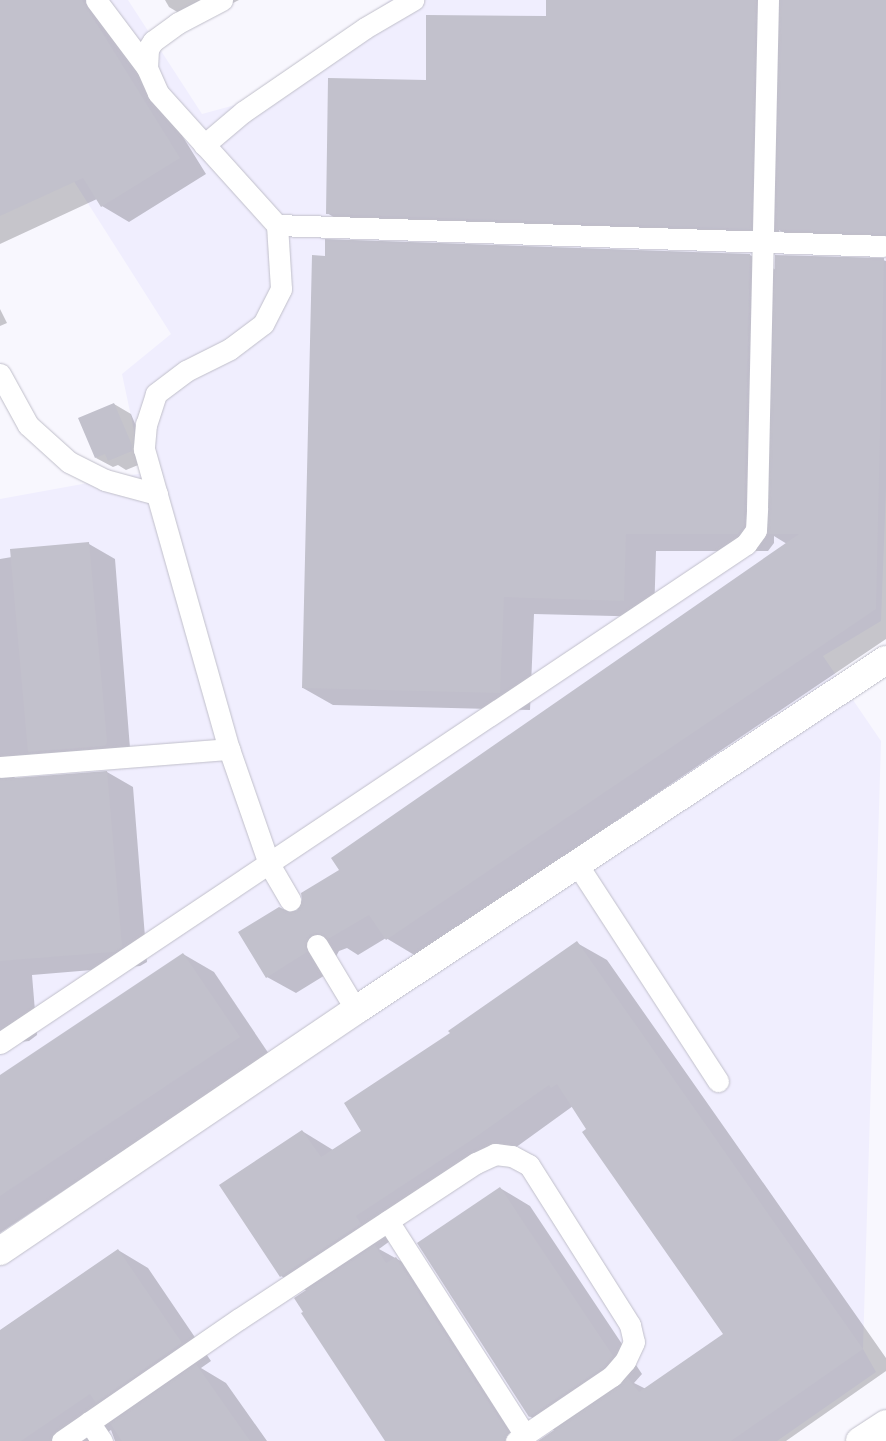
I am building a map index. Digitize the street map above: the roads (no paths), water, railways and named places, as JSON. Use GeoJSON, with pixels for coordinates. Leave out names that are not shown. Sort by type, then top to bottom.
{"type":"FeatureCollection","features":[{"type":"Feature","properties":{"kind":"street"},"geometry":{"type":"LineString","coordinates":[[0,1251],[356,1010],[886,660]]}},
{"type":"Feature","properties":{"kind":"street"},"geometry":{"type":"LineString","coordinates":[[860,1441],[886,1424]]}},
{"type":"Feature","properties":{"kind":"lane"},"geometry":{"type":"LineString","coordinates":[[96,0],[147,68],[158,93],[277,225],[281,289],[263,324],[230,349],[186,371],[156,394],[146,424],[144,449],[229,749],[269,864],[290,900]]}},
{"type":"Feature","properties":{"kind":"lane"},"geometry":{"type":"LineString","coordinates":[[147,68],[148,49],[153,40],[178,23],[222,0]]}},
{"type":"Feature","properties":{"kind":"lane"},"geometry":{"type":"LineString","coordinates":[[204,145],[243,112],[365,28],[413,0]]}},
{"type":"Feature","properties":{"kind":"lane"},"geometry":{"type":"LineString","coordinates":[[0,1043],[746,544],[756,530],[768,0]]}},
{"type":"Feature","properties":{"kind":"lane"},"geometry":{"type":"LineString","coordinates":[[277,225],[764,240],[884,246]]}},
{"type":"Feature","properties":{"kind":"lane"},"geometry":{"type":"LineString","coordinates":[[0,374],[28,425],[69,462],[106,480],[157,494]]}},
{"type":"Feature","properties":{"kind":"lane"},"geometry":{"type":"LineString","coordinates":[[0,767],[229,749]]}},
{"type":"Feature","properties":{"kind":"lane"},"geometry":{"type":"LineString","coordinates":[[577,864],[718,1081]]}},
{"type":"Feature","properties":{"kind":"lane"},"geometry":{"type":"LineString","coordinates":[[317,945],[356,1010]]}},
{"type":"Feature","properties":{"kind":"lane"},"geometry":{"type":"LineString","coordinates":[[62,1441],[239,1319],[476,1163],[495,1154],[512,1156],[529,1165],[630,1325],[634,1342],[625,1361],[612,1376],[520,1438],[388,1221]]}},
{"type":"Feature","properties":{"kind":"lane"},"geometry":{"type":"LineString","coordinates":[[89,1422],[102,1441]]}}]}
